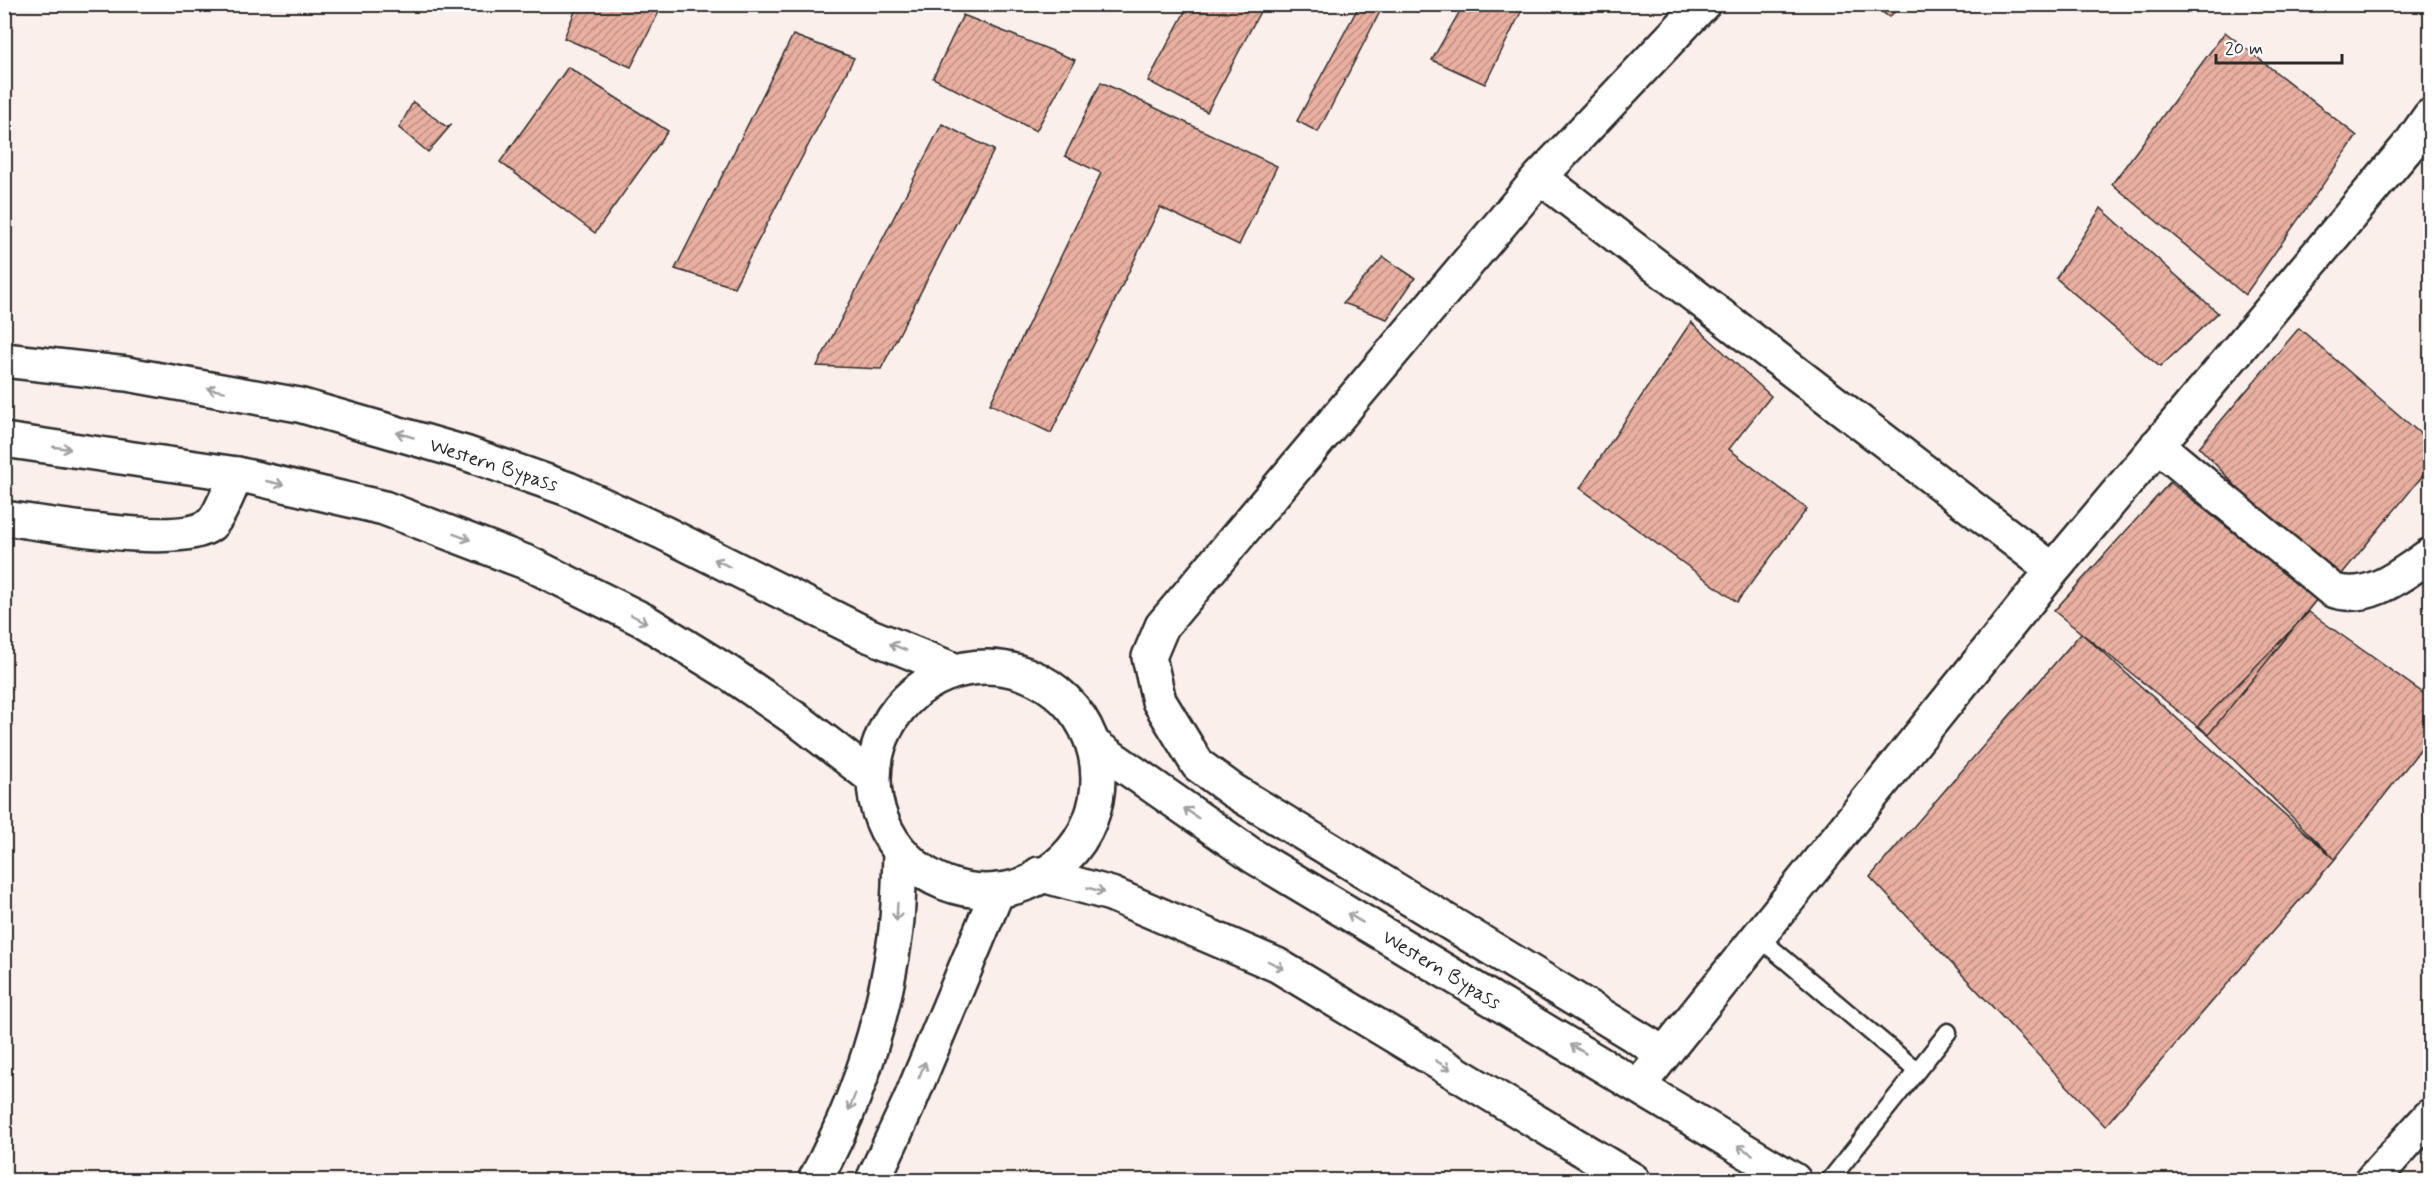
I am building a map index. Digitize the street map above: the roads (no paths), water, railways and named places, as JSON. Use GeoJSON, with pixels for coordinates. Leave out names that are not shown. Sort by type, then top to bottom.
{"type":"FeatureCollection","features":[{"type":"Feature","properties":{"kind":"main road"},"geometry":{"type":"LineString","coordinates":[[1663,1053],[1232,790],[1198,765],[1158,701],[1149,657],[1162,626],[1540,177],[1702,4]]}},
{"type":"Feature","properties":{"kind":"main road"},"geometry":{"type":"LineString","coordinates":[[1639,1086],[1663,1053],[2053,570],[2411,143],[2430,116]]}},
{"type":"Feature","properties":{"kind":"main road"},"geometry":{"type":"LineString","coordinates":[[1540,177],[2053,570]]}},
{"type":"Feature","properties":{"kind":"main road","name":"Western Bypass"},"geometry":{"type":"LineString","coordinates":[[4,360],[127,374],[299,405],[465,453],[568,489],[664,533],[868,635],[952,669]]}},
{"type":"Feature","properties":{"kind":"main road"},"geometry":{"type":"LineString","coordinates":[[4,440],[237,474],[384,508],[528,563],[643,620],[729,673],[803,724],[874,779]]}},
{"type":"Feature","properties":{"kind":"main road"},"geometry":{"type":"LineString","coordinates":[[2157,445],[2332,590],[2346,595],[2363,593],[2391,582],[2430,555]]}},
{"type":"Feature","properties":{"kind":"main road"},"geometry":{"type":"LineString","coordinates":[[4,518],[114,532],[185,535],[211,524],[237,474]]}},
{"type":"Feature","properties":{"kind":"main road"},"geometry":{"type":"LineString","coordinates":[[1006,668],[1040,680],[1069,703],[1097,747],[1100,778],[1095,804],[1082,837],[1058,864],[1013,888],[968,890],[937,881],[900,854],[881,821],[874,779],[878,747],[892,719],[913,695],[952,669],[1006,668]]}},
{"type":"Feature","properties":{"kind":"main road","name":"Western Bypass"},"geometry":{"type":"LineString","coordinates":[[1097,747],[1253,856],[1794,1180]]}},
{"type":"Feature","properties":{"kind":"main road"},"geometry":{"type":"LineString","coordinates":[[815,1180],[854,1097],[881,1009],[895,935],[900,854]]}},
{"type":"Feature","properties":{"kind":"main road"},"geometry":{"type":"LineString","coordinates":[[1039,874],[1111,894],[1194,927],[1277,965],[1633,1180]]}},
{"type":"Feature","properties":{"kind":"main road"},"geometry":{"type":"LineString","coordinates":[[873,1180],[909,1103],[998,890]]}},
{"type":"Feature","properties":{"kind":"main road"},"geometry":{"type":"LineString","coordinates":[[2372,1180],[2430,1116]]}},
{"type":"Feature","properties":{"kind":"lane"},"geometry":{"type":"LineString","coordinates":[[1757,936],[1917,1071]]}},
{"type":"Feature","properties":{"kind":"lane"},"geometry":{"type":"LineString","coordinates":[[1830,1180],[1948,1032]]}}]}
